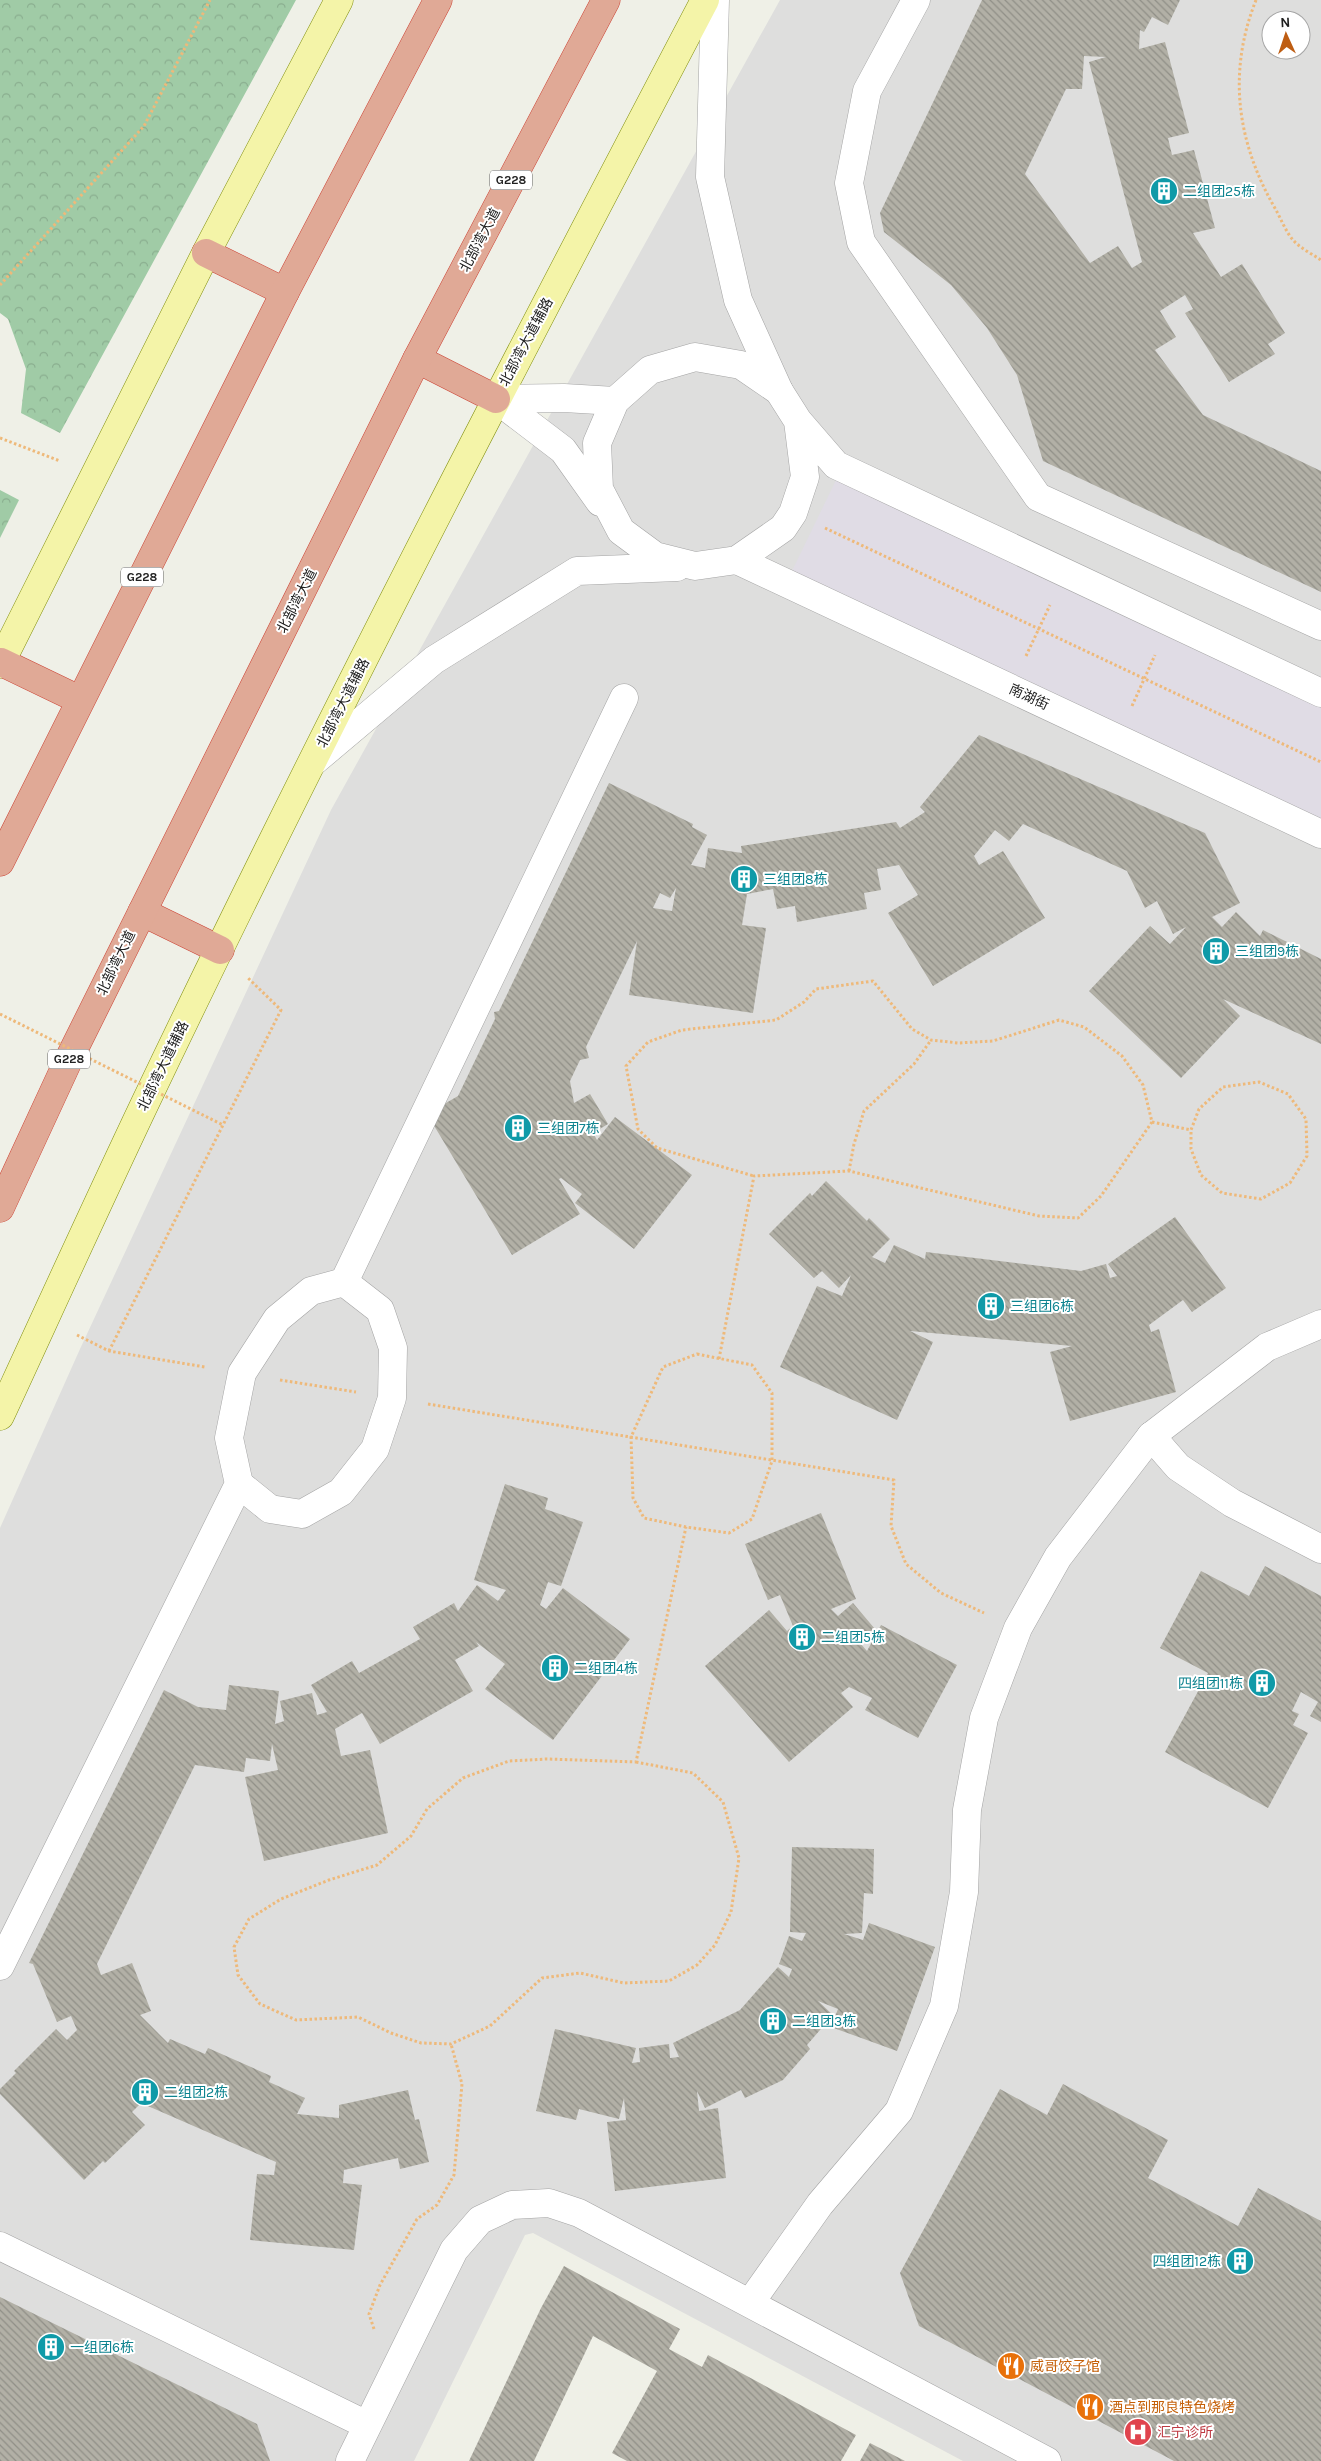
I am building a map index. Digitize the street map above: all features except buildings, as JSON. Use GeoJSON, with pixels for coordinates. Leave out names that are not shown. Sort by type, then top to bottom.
{"type":"FeatureCollection","features":[{"type":"Feature","properties":{"kind":"highway","name":"G228"},"geometry":{"type":"LineString","coordinates":[[0,862],[284,292],[438,0]]}},
{"type":"Feature","properties":{"kind":"highway","name":"北部湾大道"},"geometry":{"type":"LineString","coordinates":[[0,1208],[68,1061],[417,359],[606,0]]}},
{"type":"Feature","properties":{"kind":"highway"},"geometry":{"type":"LineString","coordinates":[[206,253],[284,292]]}},
{"type":"Feature","properties":{"kind":"highway"},"geometry":{"type":"LineString","coordinates":[[417,359],[496,399]]}},
{"type":"Feature","properties":{"kind":"highway"},"geometry":{"type":"LineString","coordinates":[[0,663],[80,700]]}},
{"type":"Feature","properties":{"kind":"highway"},"geometry":{"type":"LineString","coordinates":[[142,912],[220,950]]}},
{"type":"Feature","properties":{"kind":"main road"},"geometry":{"type":"LineString","coordinates":[[0,663],[206,253],[339,0]]}},
{"type":"Feature","properties":{"kind":"main road","name":"北部湾大道辅路"},"geometry":{"type":"LineString","coordinates":[[0,1416],[147,1098],[313,762],[496,399],[705,0]]}},
{"type":"Feature","properties":{"kind":"street"},"geometry":{"type":"LineString","coordinates":[[715,0],[710,177],[738,300],[779,392],[798,421],[836,465],[1321,693]]}},
{"type":"Feature","properties":{"kind":"street"},"geometry":{"type":"LineString","coordinates":[[916,0],[867,92],[849,183],[860,242],[1038,496],[1321,626]]}},
{"type":"Feature","properties":{"kind":"street"},"geometry":{"type":"LineString","coordinates":[[621,531],[599,489],[597,443],[616,401],[650,370],[695,357],[741,365],[779,392]]}},
{"type":"Feature","properties":{"kind":"street"},"geometry":{"type":"LineString","coordinates":[[496,399],[564,398],[616,401]]}},
{"type":"Feature","properties":{"kind":"street"},"geometry":{"type":"LineString","coordinates":[[496,399],[563,450],[621,531],[654,556],[695,566]]}},
{"type":"Feature","properties":{"kind":"street"},"geometry":{"type":"LineString","coordinates":[[313,762],[434,660],[577,571],[695,566],[737,560],[783,528],[793,513],[805,477],[798,421]]}},
{"type":"Feature","properties":{"kind":"street","name":"南湖街"},"geometry":{"type":"LineString","coordinates":[[737,560],[1321,834]]}},
{"type":"Feature","properties":{"kind":"street"},"geometry":{"type":"LineString","coordinates":[[0,1966],[239,1484],[229,1438],[242,1374],[276,1319],[311,1291],[344,1282],[624,698]]}},
{"type":"Feature","properties":{"kind":"street"},"geometry":{"type":"LineString","coordinates":[[239,1484],[270,1509],[302,1514],[341,1492],[375,1449],[392,1398],[393,1348],[380,1310],[344,1282]]}},
{"type":"Feature","properties":{"kind":"street"},"geometry":{"type":"LineString","coordinates":[[750,2303],[820,2204],[899,2111],[944,2006],[964,1892],[967,1810],[984,1718],[1018,1628],[1058,1557],[1151,1436],[1266,1347],[1321,1324]]}},
{"type":"Feature","properties":{"kind":"street"},"geometry":{"type":"LineString","coordinates":[[1151,1436],[1178,1468],[1232,1503],[1321,1549]]}},
{"type":"Feature","properties":{"kind":"street"},"geometry":{"type":"LineString","coordinates":[[350,2461],[454,2250],[480,2220],[512,2205],[549,2203],[579,2213],[1048,2461]]}},
{"type":"Feature","properties":{"kind":"street"},"geometry":{"type":"LineString","coordinates":[[0,2246],[367,2425]]}},
{"type":"Feature","properties":{"kind":"path"},"geometry":{"type":"LineString","coordinates":[[0,285],[144,126],[210,0]]}},
{"type":"Feature","properties":{"kind":"path"},"geometry":{"type":"LineString","coordinates":[[1256,0],[1246,24],[1241,58],[1239,96],[1246,146],[1263,188],[1293,240],[1321,260]]}},
{"type":"Feature","properties":{"kind":"path"},"geometry":{"type":"LineString","coordinates":[[0,438],[94,474]]}},
{"type":"Feature","properties":{"kind":"path"},"geometry":{"type":"LineString","coordinates":[[793,513],[1321,762]]}},
{"type":"Feature","properties":{"kind":"path"},"geometry":{"type":"LineString","coordinates":[[1010,688],[1065,573]]}},
{"type":"Feature","properties":{"kind":"path"},"geometry":{"type":"LineString","coordinates":[[1117,738],[1171,622]]}},
{"type":"Feature","properties":{"kind":"path"},"geometry":{"type":"LineString","coordinates":[[109,1351],[281,1010],[220,950]]}},
{"type":"Feature","properties":{"kind":"path"},"geometry":{"type":"LineString","coordinates":[[873,981],[912,1028],[930,1040],[958,1043],[993,1041],[1059,1020],[1084,1027],[1122,1056],[1143,1085],[1152,1122],[1101,1196],[1078,1218],[1038,1216],[849,1171],[754,1176],[657,1148],[638,1129],[626,1066],[648,1042],[682,1030],[776,1020],[804,1002],[816,989],[873,981]]}},
{"type":"Feature","properties":{"kind":"path"},"geometry":{"type":"LineString","coordinates":[[0,1014],[223,1125]]}},
{"type":"Feature","properties":{"kind":"path"},"geometry":{"type":"LineString","coordinates":[[849,1171],[854,1144],[864,1111],[914,1064],[930,1040]]}},
{"type":"Feature","properties":{"kind":"path"},"geometry":{"type":"LineString","coordinates":[[1259,1082],[1288,1094],[1306,1119],[1307,1156],[1290,1183],[1261,1199],[1222,1193],[1201,1175],[1191,1149],[1191,1130],[1199,1109],[1223,1087],[1259,1082]]}},
{"type":"Feature","properties":{"kind":"path"},"geometry":{"type":"LineString","coordinates":[[1152,1122],[1191,1130]]}},
{"type":"Feature","properties":{"kind":"path"},"geometry":{"type":"LineString","coordinates":[[719,1358],[754,1176]]}},
{"type":"Feature","properties":{"kind":"path"},"geometry":{"type":"LineString","coordinates":[[45,1319],[109,1351],[894,1480],[891,1526],[906,1564],[941,1594],[1018,1628]]}},
{"type":"Feature","properties":{"kind":"path"},"geometry":{"type":"LineString","coordinates":[[697,1354],[719,1358],[752,1366],[772,1393],[772,1461],[752,1519],[729,1533],[686,1527],[644,1518],[633,1498],[631,1437],[663,1367],[697,1354]]}},
{"type":"Feature","properties":{"kind":"path"},"geometry":{"type":"LineString","coordinates":[[636,1762],[686,1527]]}},
{"type":"Feature","properties":{"kind":"path"},"geometry":{"type":"LineString","coordinates":[[547,1759],[636,1762],[693,1772],[723,1802],[739,1858],[731,1912],[715,1945],[698,1965],[669,1982],[624,1983],[580,1972],[542,1978],[490,2026],[451,2044],[421,2043],[391,2033],[358,2017],[296,2020],[260,2004],[238,1975],[234,1947],[249,1919],[281,1899],[329,1880],[377,1865],[411,1836],[426,1810],[463,1778],[509,1761],[547,1759]]}},
{"type":"Feature","properties":{"kind":"path"},"geometry":{"type":"LineString","coordinates":[[402,2355],[378,2341],[369,2314],[380,2285],[417,2219],[437,2205],[454,2175],[462,2084],[451,2044]]}},
{"type":"Feature","properties":{"kind":"shaded area"},"geometry":{"type":"Polygon","coordinates":[[[780,0],[1321,0],[1321,2461],[963,2461],[533,2233],[525,2235],[414,2461],[0,2461],[0,1528],[80,1349],[331,810],[780,0]]]}},
{"type":"Feature","properties":{"kind":"shaded area"},"geometry":{"type":"Polygon","coordinates":[[[838,476],[1321,703],[1321,819],[792,571],[838,476]]]}},
{"type":"Feature","properties":{"kind":"green space"},"geometry":{"type":"Polygon","coordinates":[[[0,0],[296,0],[60,433],[21,413],[26,369],[8,319],[0,313],[0,0]]]}},
{"type":"Feature","properties":{"kind":"green space"},"geometry":{"type":"Polygon","coordinates":[[[0,490],[19,500],[0,538],[0,490]]]}},
{"type":"Feature","properties":{"kind":"place","name":"二组团25栋"},"geometry":{"type":"Point","coordinates":[1164,191]}},
{"type":"Feature","properties":{"kind":"place","name":"三组团8栋"},"geometry":{"type":"Point","coordinates":[744,879]}},
{"type":"Feature","properties":{"kind":"place","name":"三组团9栋"},"geometry":{"type":"Point","coordinates":[1216,951]}},
{"type":"Feature","properties":{"kind":"place","name":"三组团7栋"},"geometry":{"type":"Point","coordinates":[518,1128]}},
{"type":"Feature","properties":{"kind":"place","name":"三组团6栋"},"geometry":{"type":"Point","coordinates":[991,1306]}},
{"type":"Feature","properties":{"kind":"place","name":"二组团5栋"},"geometry":{"type":"Point","coordinates":[802,1637]}},
{"type":"Feature","properties":{"kind":"place","name":"二组团4栋"},"geometry":{"type":"Point","coordinates":[555,1668]}},
{"type":"Feature","properties":{"kind":"place","name":"四组团11栋"},"geometry":{"type":"Point","coordinates":[1262,1683]}},
{"type":"Feature","properties":{"kind":"place","name":"二组团3栋"},"geometry":{"type":"Point","coordinates":[773,2021]}},
{"type":"Feature","properties":{"kind":"place","name":"二组团2栋"},"geometry":{"type":"Point","coordinates":[145,2092]}},
{"type":"Feature","properties":{"kind":"place","name":"四组团12栋"},"geometry":{"type":"Point","coordinates":[1240,2261]}},
{"type":"Feature","properties":{"kind":"place","name":"一组团6栋"},"geometry":{"type":"Point","coordinates":[51,2347]}},
{"type":"Feature","properties":{"kind":"place","name":"威哥饺子馆"},"geometry":{"type":"Point","coordinates":[1011,2366]}},
{"type":"Feature","properties":{"kind":"place","name":"酒点到那良特色烧烤"},"geometry":{"type":"Point","coordinates":[1090,2407]}},
{"type":"Feature","properties":{"kind":"place","name":"汇宁诊所"},"geometry":{"type":"Point","coordinates":[1138,2432]}}]}
